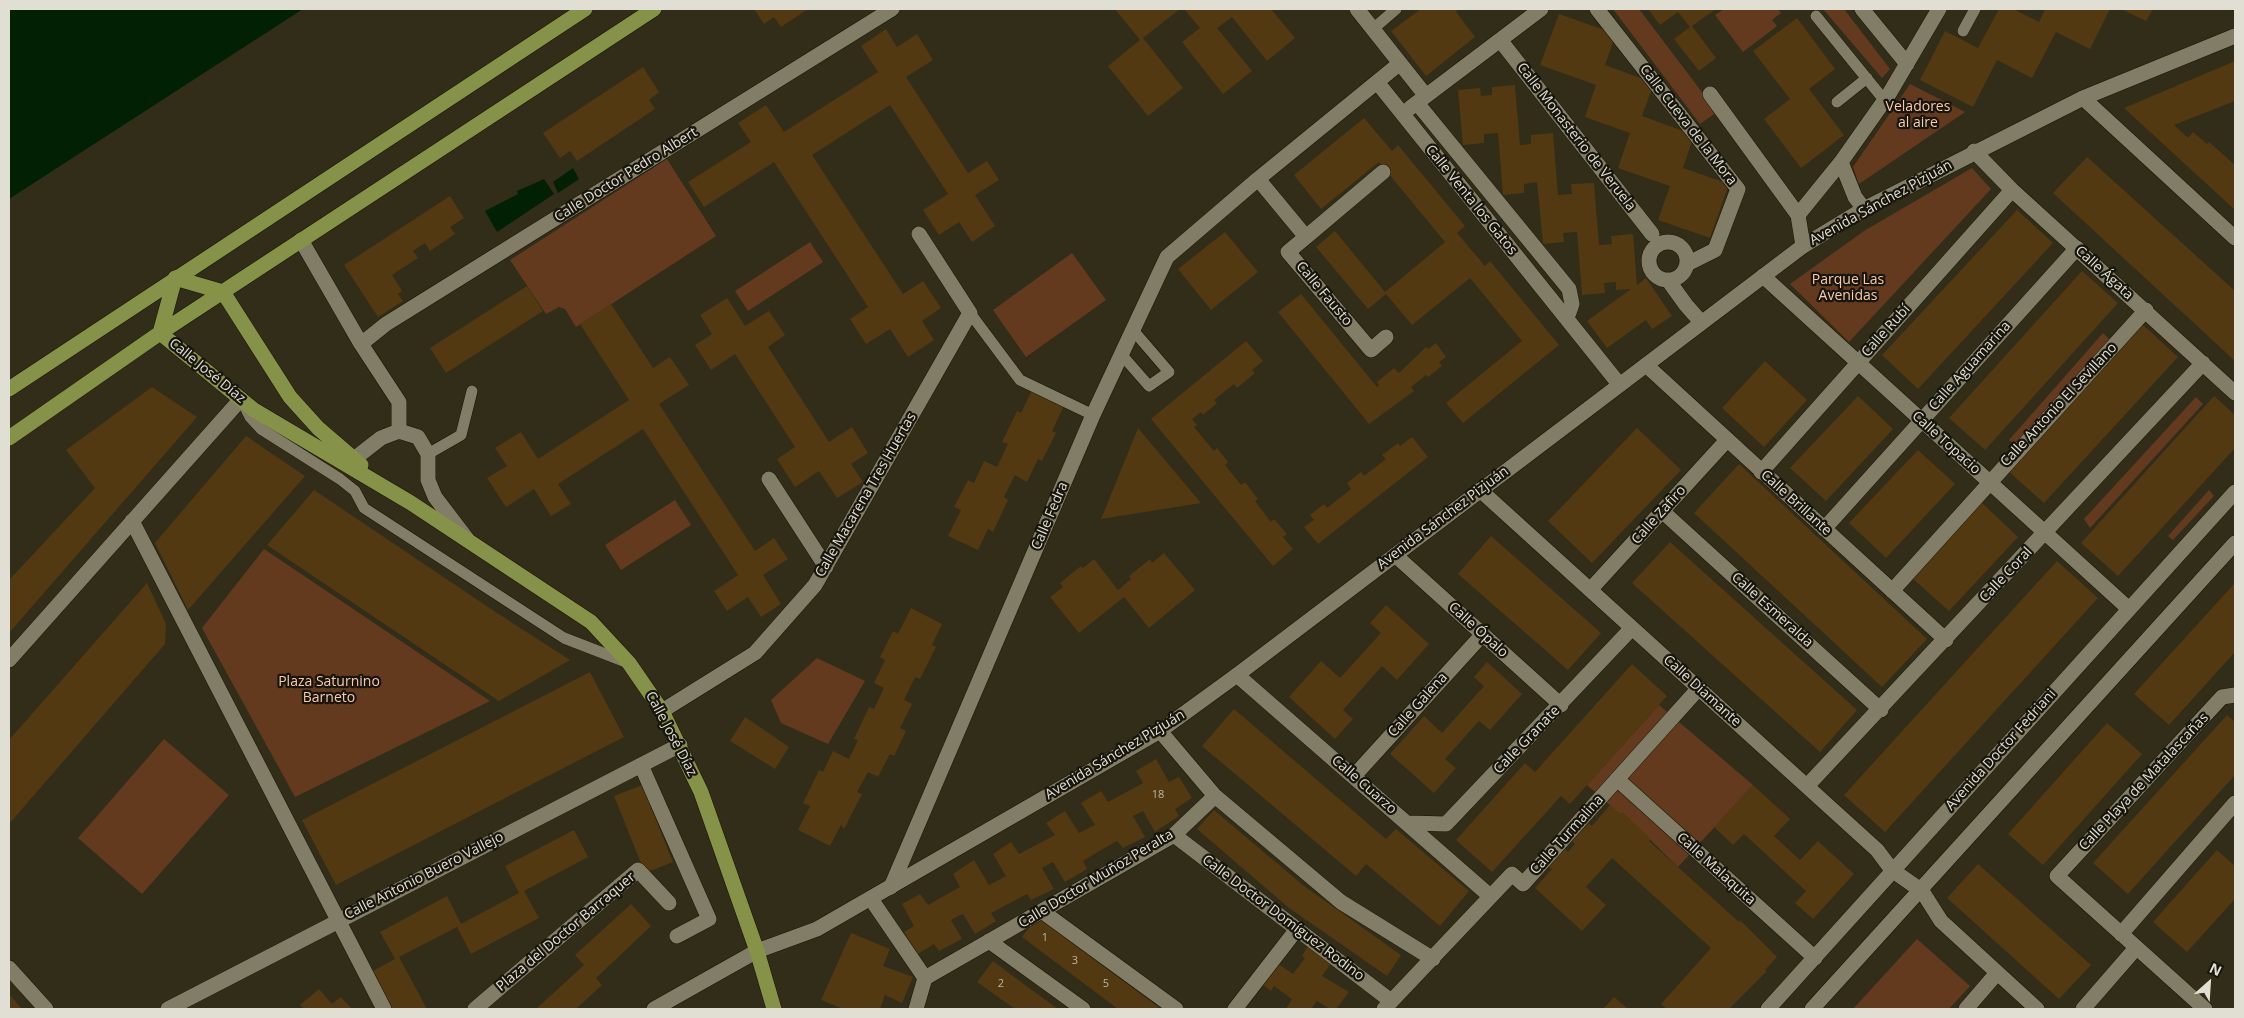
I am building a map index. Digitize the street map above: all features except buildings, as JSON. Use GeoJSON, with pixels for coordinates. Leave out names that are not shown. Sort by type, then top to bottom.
{"type":"FeatureCollection","features":[{"type":"Feature","properties":{"kind":"main road"},"geometry":{"type":"LineString","coordinates":[[9,389],[585,9]]}},
{"type":"Feature","properties":{"kind":"main road"},"geometry":{"type":"LineString","coordinates":[[9,438],[160,333],[654,9]]}},
{"type":"Feature","properties":{"kind":"main road"},"geometry":{"type":"LineString","coordinates":[[175,278],[223,292]]}},
{"type":"Feature","properties":{"kind":"main road","name":"Calle José Díaz"},"geometry":{"type":"LineString","coordinates":[[175,278],[160,333],[254,410],[411,504],[591,622],[629,663],[662,711],[680,745],[705,803],[757,951],[774,1009]]}},
{"type":"Feature","properties":{"kind":"main road","name":"Calle José Díaz"},"geometry":{"type":"LineString","coordinates":[[223,292],[290,397],[318,428],[411,504]]}},
{"type":"Feature","properties":{"kind":"street","name":"Calle Doctor Pedro Albert"},"geometry":{"type":"LineString","coordinates":[[361,344],[386,324],[892,9]]}},
{"type":"Feature","properties":{"kind":"street","name":"Calle Venta los Gatos"},"geometry":{"type":"LineString","coordinates":[[1357,9],[1400,64],[1421,100],[1568,289],[1572,304],[1569,313],[1565,317]]}},
{"type":"Feature","properties":{"kind":"street"},"geometry":{"type":"LineString","coordinates":[[1403,114],[1542,9]]}},
{"type":"Feature","properties":{"kind":"street","name":"Calle Cueva de la Mora"},"geometry":{"type":"LineString","coordinates":[[1597,9],[1738,189],[1715,250],[1687,264]]}},
{"type":"Feature","properties":{"kind":"street"},"geometry":{"type":"LineString","coordinates":[[1862,9],[1907,64]]}},
{"type":"Feature","properties":{"kind":"street"},"geometry":{"type":"LineString","coordinates":[[1798,215],[1841,162],[1885,101],[1939,9]]}},
{"type":"Feature","properties":{"kind":"street","name":"Avenida Sánchez Pizjuán"},"geometry":{"type":"LineString","coordinates":[[654,1009],[757,951],[817,929],[1160,731],[1237,675],[1803,246],[1864,209],[1974,151],[2083,98],[2235,36]]}},
{"type":"Feature","properties":{"kind":"street","name":"Calle Monasterio de Veruela"},"geometry":{"type":"LineString","coordinates":[[1500,40],[1652,234]]}},
{"type":"Feature","properties":{"kind":"street","name":"Calle Fedra"},"geometry":{"type":"LineString","coordinates":[[891,886],[1093,415],[1167,257],[1258,179],[1400,64]]}},
{"type":"Feature","properties":{"kind":"street","name":"Calle Venta los Gatos"},"geometry":{"type":"LineString","coordinates":[[1377,82],[1619,384]]}},
{"type":"Feature","properties":{"kind":"street"},"geometry":{"type":"LineString","coordinates":[[1710,94],[1798,215],[1803,246]]}},
{"type":"Feature","properties":{"kind":"street"},"geometry":{"type":"LineString","coordinates":[[2083,98],[2235,238]]}},
{"type":"Feature","properties":{"kind":"street","name":"Calle Ágata"},"geometry":{"type":"LineString","coordinates":[[1974,151],[2012,190],[2235,393]]}},
{"type":"Feature","properties":{"kind":"street"},"geometry":{"type":"LineString","coordinates":[[1841,162],[1855,197],[1864,209]]}},
{"type":"Feature","properties":{"kind":"street"},"geometry":{"type":"LineString","coordinates":[[1258,179],[1306,237],[1383,172]]}},
{"type":"Feature","properties":{"kind":"street","name":"Calle Rubí"},"geometry":{"type":"LineString","coordinates":[[1761,472],[2012,190]]}},
{"type":"Feature","properties":{"kind":"street"},"geometry":{"type":"LineString","coordinates":[[919,234],[970,313]]}},
{"type":"Feature","properties":{"kind":"street","name":"Calle Fausto"},"geometry":{"type":"LineString","coordinates":[[1306,237],[1288,252],[1371,350],[1386,337]]}},
{"type":"Feature","properties":{"kind":"street"},"geometry":{"type":"LineString","coordinates":[[301,240],[361,344],[399,402],[399,431]]}},
{"type":"Feature","properties":{"kind":"street"},"geometry":{"type":"LineString","coordinates":[[1668,280],[1680,275],[1687,264],[1685,252],[1677,244],[1666,242],[1655,247],[1649,258],[1649,265],[1656,276],[1668,280],[1701,322]]}},
{"type":"Feature","properties":{"kind":"street","name":"Calle Aguamarina"},"geometry":{"type":"LineString","coordinates":[[1824,529],[2077,248]]}},
{"type":"Feature","properties":{"kind":"street","name":"Calle Topacio"},"geometry":{"type":"LineString","coordinates":[[1763,276],[2129,609]]}},
{"type":"Feature","properties":{"kind":"street","name":"Calle Antonio El Sevillano"},"geometry":{"type":"LineString","coordinates":[[1892,591],[2146,310]]}},
{"type":"Feature","properties":{"kind":"street","name":"Calle Macarena Tres Huertas"},"geometry":{"type":"LineString","coordinates":[[662,711],[755,653],[815,585],[970,313]]}},
{"type":"Feature","properties":{"kind":"street","name":"Calle Coral"},"geometry":{"type":"LineString","coordinates":[[1807,786],[1881,710],[2203,362]]}},
{"type":"Feature","properties":{"kind":"street","name":"Calle Brillante"},"geometry":{"type":"LineString","coordinates":[[1646,365],[1946,640]]}},
{"type":"Feature","properties":{"kind":"street"},"geometry":{"type":"LineString","coordinates":[[9,660],[241,399]]}},
{"type":"Feature","properties":{"kind":"street"},"geometry":{"type":"LineString","coordinates":[[354,459],[381,438],[399,431],[418,437],[428,454],[428,480],[435,497],[471,544]]}},
{"type":"Feature","properties":{"kind":"street","name":"Calle Zafiro"},"geometry":{"type":"LineString","coordinates":[[1590,590],[1727,440]]}},
{"type":"Feature","properties":{"kind":"street"},"geometry":{"type":"LineString","coordinates":[[769,479],[826,567]]}},
{"type":"Feature","properties":{"kind":"street","name":"Calle Diamante"},"geometry":{"type":"LineString","coordinates":[[1480,490],[1877,850],[1892,870],[1922,890]]}},
{"type":"Feature","properties":{"kind":"street","name":"Avenida Doctor Fedriani"},"geometry":{"type":"LineString","coordinates":[[1768,1009],[2235,492]]}},
{"type":"Feature","properties":{"kind":"street","name":"Calle Esmeralda"},"geometry":{"type":"LineString","coordinates":[[1662,511],[1881,710]]}},
{"type":"Feature","properties":{"kind":"street"},"geometry":{"type":"LineString","coordinates":[[132,521],[384,1009]]}},
{"type":"Feature","properties":{"kind":"street"},"geometry":{"type":"LineString","coordinates":[[1812,1009],[2235,543]]}},
{"type":"Feature","properties":{"kind":"street","name":"Calle Ópalo"},"geometry":{"type":"LineString","coordinates":[[1395,555],[1561,705]]}},
{"type":"Feature","properties":{"kind":"street","name":"Calle Granate"},"geometry":{"type":"LineString","coordinates":[[1409,823],[1446,824],[1561,705],[1632,628]]}},
{"type":"Feature","properties":{"kind":"street","name":"Calle Galena"},"geometry":{"type":"LineString","coordinates":[[1354,776],[1483,634]]}},
{"type":"Feature","properties":{"kind":"street","name":"Calle Cuarzo"},"geometry":{"type":"LineString","coordinates":[[1237,675],[1409,823],[1490,896]]}},
{"type":"Feature","properties":{"kind":"street","name":"Calle Turmalina"},"geometry":{"type":"LineString","coordinates":[[1388,1005],[1512,874],[1523,884],[1699,688]]}},
{"type":"Feature","properties":{"kind":"street","name":"Calle Playa de Matalascañas"},"geometry":{"type":"LineString","coordinates":[[2121,934],[2057,876],[2222,697],[2235,695]]}},
{"type":"Feature","properties":{"kind":"street"},"geometry":{"type":"LineString","coordinates":[[1160,731],[1215,796],[1341,902],[1433,959]]}},
{"type":"Feature","properties":{"kind":"street","name":"Calle Antonio Buero Vallejo"},"geometry":{"type":"LineString","coordinates":[[168,1009],[680,745]]}},
{"type":"Feature","properties":{"kind":"street"},"geometry":{"type":"LineString","coordinates":[[641,765],[709,919],[677,936]]}},
{"type":"Feature","properties":{"kind":"street","name":"Calle Malaquita"},"geometry":{"type":"LineString","coordinates":[[1617,779],[1815,958]]}},
{"type":"Feature","properties":{"kind":"street","name":"Calle Doctor Muñoz Peralta"},"geometry":{"type":"LineString","coordinates":[[925,978],[1043,912],[1174,835],[1215,796]]}},
{"type":"Feature","properties":{"kind":"street"},"geometry":{"type":"LineString","coordinates":[[2205,1009],[2121,934],[2235,803]]}},
{"type":"Feature","properties":{"kind":"street","name":"Calle Doctor Domíguez Rodino"},"geometry":{"type":"LineString","coordinates":[[1174,835],[1297,929],[1388,1005]]}},
{"type":"Feature","properties":{"kind":"street","name":"Plaza del Doctor Barraquer"},"geometry":{"type":"LineString","coordinates":[[481,1007],[638,870],[669,903]]}},
{"type":"Feature","properties":{"kind":"street"},"geometry":{"type":"LineString","coordinates":[[1922,890],[1941,921],[2037,1009]]}},
{"type":"Feature","properties":{"kind":"street"},"geometry":{"type":"LineString","coordinates":[[871,899],[925,978],[916,1009]]}},
{"type":"Feature","properties":{"kind":"street"},"geometry":{"type":"LineString","coordinates":[[1043,912],[1176,1009]]}},
{"type":"Feature","properties":{"kind":"street"},"geometry":{"type":"LineString","coordinates":[[1235,1009],[1297,929]]}},
{"type":"Feature","properties":{"kind":"street"},"geometry":{"type":"LineString","coordinates":[[989,941],[1083,1009]]}},
{"type":"Feature","properties":{"kind":"street"},"geometry":{"type":"LineString","coordinates":[[2083,1009],[2136,948]]}},
{"type":"Feature","properties":{"kind":"street"},"geometry":{"type":"LineString","coordinates":[[9,968],[46,1009]]}},
{"type":"Feature","properties":{"kind":"street"},"geometry":{"type":"LineString","coordinates":[[1966,1009],[1997,973]]}},
{"type":"Feature","properties":{"kind":"lane"},"geometry":{"type":"LineString","coordinates":[[1373,29],[1396,9]]}},
{"type":"Feature","properties":{"kind":"lane"},"geometry":{"type":"LineString","coordinates":[[1963,31],[1975,9]]}},
{"type":"Feature","properties":{"kind":"lane"},"geometry":{"type":"LineString","coordinates":[[1816,16],[1885,101]]}},
{"type":"Feature","properties":{"kind":"lane"},"geometry":{"type":"LineString","coordinates":[[1837,102],[1867,78]]}},
{"type":"Feature","properties":{"kind":"lane"},"geometry":{"type":"LineString","coordinates":[[970,313],[1020,380],[1093,415]]}},
{"type":"Feature","properties":{"kind":"lane"},"geometry":{"type":"LineString","coordinates":[[1121,354],[1150,386],[1169,372],[1132,329]]}},
{"type":"Feature","properties":{"kind":"lane"},"geometry":{"type":"LineString","coordinates":[[428,454],[461,435],[472,391]]}},
{"type":"Feature","properties":{"kind":"lane"},"geometry":{"type":"LineString","coordinates":[[241,399],[250,418],[261,429],[356,491],[364,508],[564,638],[629,663]]}},
{"type":"Feature","properties":{"kind":"green space"},"geometry":{"type":"Polygon","coordinates":[[[1613,9],[1639,9],[1717,112],[1700,124],[1613,9]]]}},
{"type":"Feature","properties":{"kind":"green space"},"geometry":{"type":"Polygon","coordinates":[[[1724,9],[1778,9],[1781,13],[1772,20],[1777,26],[1743,52],[1715,15],[1724,9]]]}},
{"type":"Feature","properties":{"kind":"green space"},"geometry":{"type":"Polygon","coordinates":[[[1823,9],[1844,9],[1890,69],[1882,78],[1823,9]]]}},
{"type":"Feature","properties":{"kind":"green space","name":"Veladores al aire"},"geometry":{"type":"Polygon","coordinates":[[[1910,84],[1965,112],[1859,184],[1853,167],[1910,84]]]}},
{"type":"Feature","properties":{"kind":"green space"},"geometry":{"type":"Polygon","coordinates":[[[667,159],[716,236],[576,327],[565,309],[559,307],[546,314],[510,260],[667,159]]]}},
{"type":"Feature","properties":{"kind":"green space","name":"Parque Las Avenidas"},"geometry":{"type":"Polygon","coordinates":[[[1972,168],[1991,189],[1849,342],[1790,284],[1864,231],[1972,168]]]}},
{"type":"Feature","properties":{"kind":"green space"},"geometry":{"type":"Polygon","coordinates":[[[810,242],[823,262],[748,311],[735,291],[810,242]]]}},
{"type":"Feature","properties":{"kind":"green space"},"geometry":{"type":"Polygon","coordinates":[[[1072,253],[1106,300],[1026,357],[993,310],[1072,253]]]}},
{"type":"Feature","properties":{"kind":"green space"},"geometry":{"type":"Polygon","coordinates":[[[2103,333],[2111,341],[2017,447],[2009,440],[2103,333]]]}},
{"type":"Feature","properties":{"kind":"green space"},"geometry":{"type":"Polygon","coordinates":[[[2196,397],[2203,404],[2090,528],[2084,519],[2196,397]]]}},
{"type":"Feature","properties":{"kind":"green space"},"geometry":{"type":"Polygon","coordinates":[[[2209,490],[2214,496],[2173,540],[2168,536],[2209,490]]]}},
{"type":"Feature","properties":{"kind":"green space"},"geometry":{"type":"Polygon","coordinates":[[[675,500],[691,525],[621,570],[605,545],[675,500]]]}},
{"type":"Feature","properties":{"kind":"green space","name":"Plaza Saturnino Barneto"},"geometry":{"type":"Polygon","coordinates":[[[264,549],[490,701],[295,797],[202,628],[264,549]]]}},
{"type":"Feature","properties":{"kind":"green space"},"geometry":{"type":"Polygon","coordinates":[[[817,658],[865,681],[828,744],[781,723],[771,700],[817,658]]]}},
{"type":"Feature","properties":{"kind":"green space"},"geometry":{"type":"Polygon","coordinates":[[[1659,705],[1753,785],[1678,867],[1623,813],[1621,815],[1587,785],[1659,705]]]}},
{"type":"Feature","properties":{"kind":"green space"},"geometry":{"type":"Polygon","coordinates":[[[164,739],[229,795],[142,894],[78,838],[164,739]]]}},
{"type":"Feature","properties":{"kind":"green space"},"geometry":{"type":"Polygon","coordinates":[[[1917,939],[1970,986],[1949,1009],[1853,1009],[1917,939]]]}},
{"type":"Feature","properties":{"kind":"shaded area"},"geometry":{"type":"Polygon","coordinates":[[[9,9],[303,9],[9,199],[9,9]]]}},
{"type":"Feature","properties":{"kind":"shaded area"},"geometry":{"type":"Polygon","coordinates":[[[573,168],[579,179],[558,193],[553,182],[573,168]]]}},
{"type":"Feature","properties":{"kind":"shaded area"},"geometry":{"type":"Polygon","coordinates":[[[544,179],[554,194],[497,232],[485,211],[518,194],[517,191],[544,179]]]}}]}
